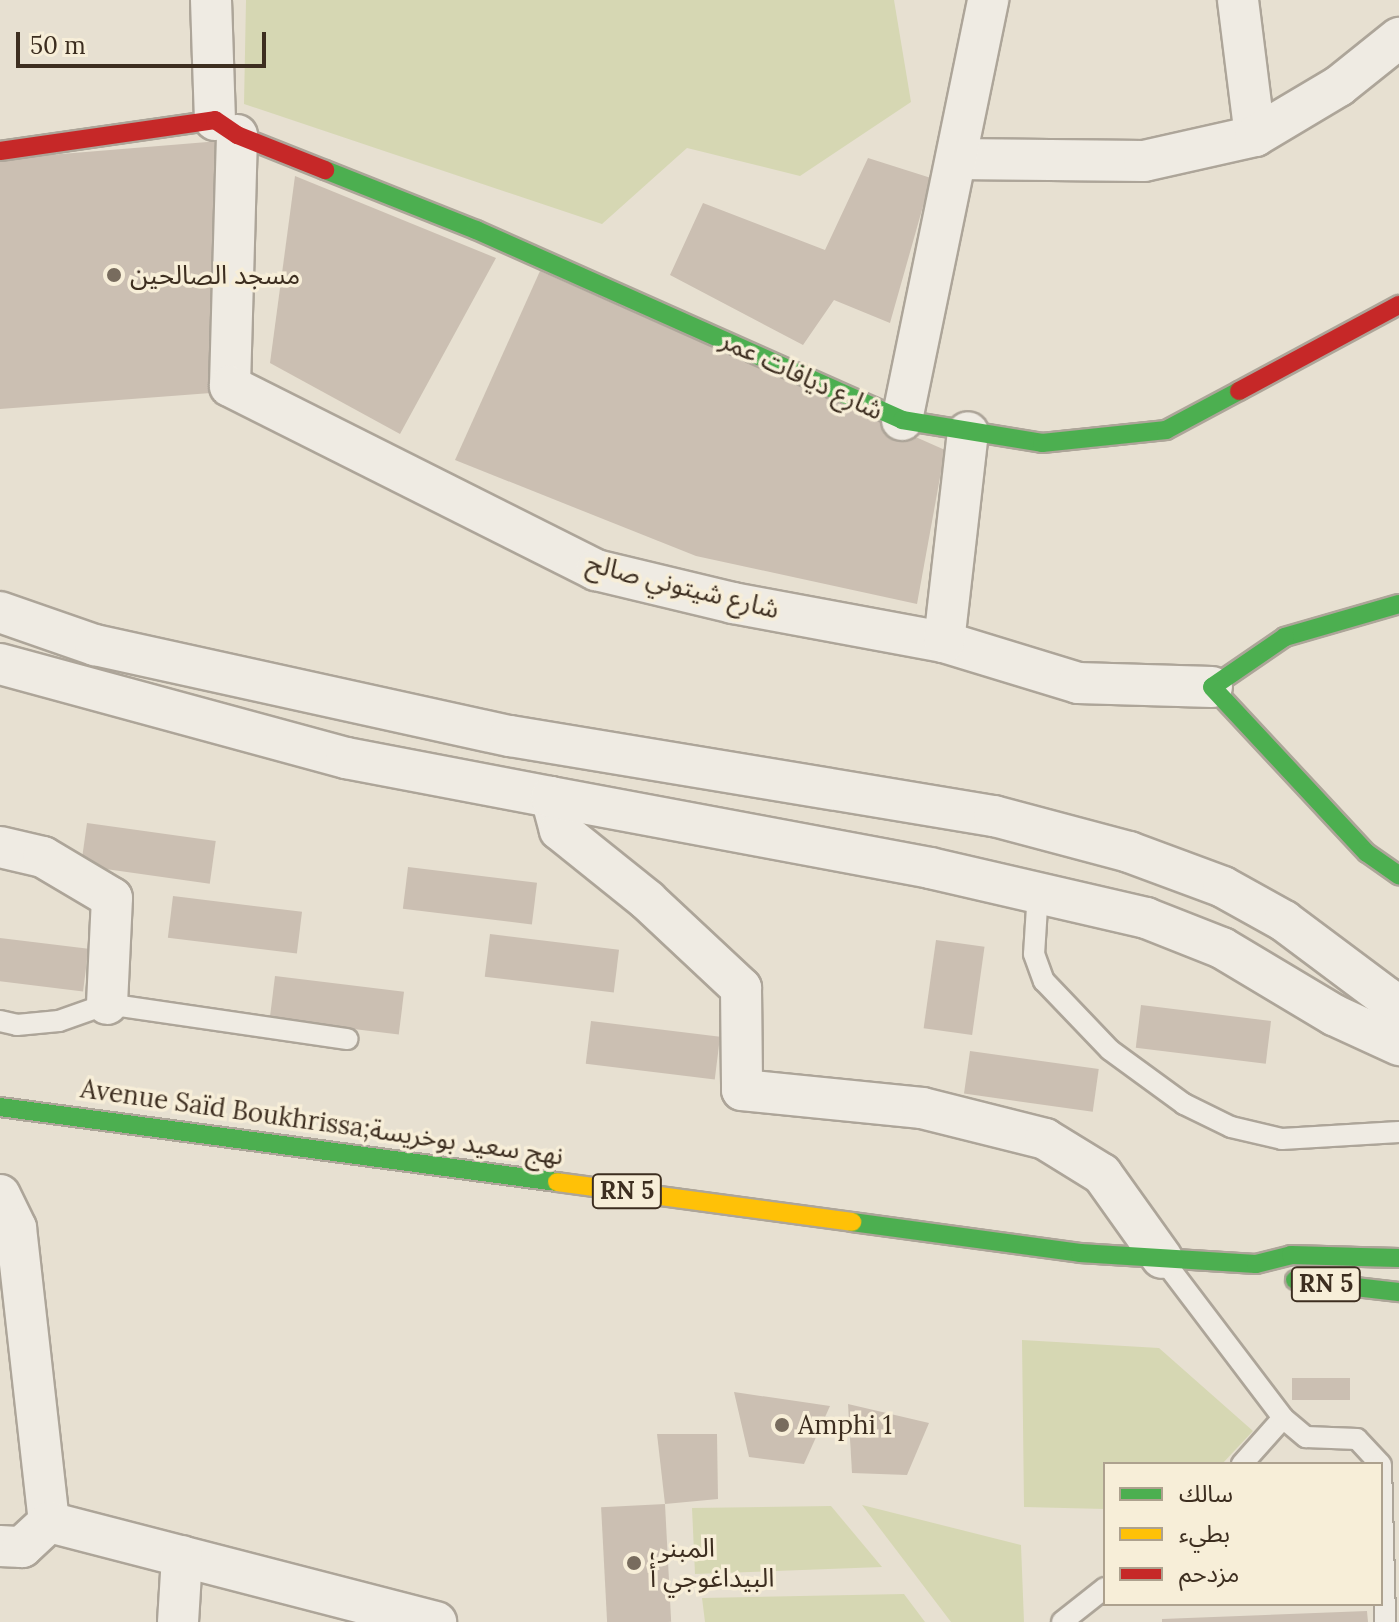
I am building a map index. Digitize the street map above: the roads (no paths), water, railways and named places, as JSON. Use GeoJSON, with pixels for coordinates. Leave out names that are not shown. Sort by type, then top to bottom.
{"type":"FeatureCollection","features":[{"type":"Feature","properties":{"kind":"street"},"geometry":{"type":"LineString","coordinates":[[211,0],[226,128]]}},
{"type":"Feature","properties":{"kind":"street"},"geometry":{"type":"LineString","coordinates":[[902,420],[988,0]]}},
{"type":"Feature","properties":{"kind":"street"},"geometry":{"type":"LineString","coordinates":[[1238,0],[1255,136]]}},
{"type":"Feature","properties":{"kind":"street"},"geometry":{"type":"LineString","coordinates":[[956,159],[1144,161],[1255,136],[1339,86],[1399,38]]}},
{"type":"Feature","properties":{"kind":"street","name":"شارع ديافات عمر"},"geometry":{"type":"LineString","coordinates":[[0,151],[85,135],[226,128],[489,236],[902,420],[1042,443],[1166,430],[1399,305]]}},
{"type":"Feature","properties":{"kind":"street","name":"شارع شيتوني صالح"},"geometry":{"type":"LineString","coordinates":[[226,128],[230,386],[596,570],[733,603],[944,642],[1078,683],[1212,687]]}},
{"type":"Feature","properties":{"kind":"street"},"geometry":{"type":"LineString","coordinates":[[944,642],[968,432]]}},
{"type":"Feature","properties":{"kind":"street"},"geometry":{"type":"LineString","coordinates":[[1399,604],[1285,637],[1212,687],[1367,853],[1399,875]]}},
{"type":"Feature","properties":{"kind":"street"},"geometry":{"type":"LineString","coordinates":[[0,612],[95,645],[510,736],[994,816],[1129,852],[1223,887],[1337,957],[1387,998],[1399,1017]]}},
{"type":"Feature","properties":{"kind":"street"},"geometry":{"type":"LineString","coordinates":[[0,664],[346,758],[1038,891],[1190,933],[1334,1015],[1399,1045]]}},
{"type":"Feature","properties":{"kind":"street"},"geometry":{"type":"LineString","coordinates":[[551,797],[560,830],[647,900],[741,988],[742,1090],[922,1108],[1045,1139],[1102,1174],[1162,1258]]}},
{"type":"Feature","properties":{"kind":"street"},"geometry":{"type":"LineString","coordinates":[[0,847],[43,857],[112,898],[107,1004]]}},
{"type":"Feature","properties":{"kind":"street"},"geometry":{"type":"LineString","coordinates":[[1190,933],[1223,887]]}},
{"type":"Feature","properties":{"kind":"street","name":"Avenue Saïd Boukhrissa;نهج سعيد بوخريسة"},"geometry":{"type":"LineString","coordinates":[[0,1107],[100,1116],[1010,1245],[1256,1264],[1299,1281],[1399,1292]]}},
{"type":"Feature","properties":{"kind":"street"},"geometry":{"type":"LineString","coordinates":[[0,1195],[16,1228],[49,1522]]}},
{"type":"Feature","properties":{"kind":"street","name":"Avenue Saïd Boukhrissa;نهج سعيد بوخريسة"},"geometry":{"type":"LineString","coordinates":[[1256,1264],[1291,1255],[1399,1258]]}},
{"type":"Feature","properties":{"kind":"street"},"geometry":{"type":"LineString","coordinates":[[0,1546],[22,1547],[49,1522]]}},
{"type":"Feature","properties":{"kind":"street"},"geometry":{"type":"LineString","coordinates":[[49,1522],[436,1622]]}},
{"type":"Feature","properties":{"kind":"street"},"geometry":{"type":"LineString","coordinates":[[178,1622],[182,1556]]}},
{"type":"Feature","properties":{"kind":"lane"},"geometry":{"type":"LineString","coordinates":[[1038,891],[1034,954],[1044,981],[1110,1050],[1184,1104],[1231,1127],[1282,1139],[1399,1132]]}},
{"type":"Feature","properties":{"kind":"lane"},"geometry":{"type":"LineString","coordinates":[[0,1021],[17,1025],[59,1021],[107,1004],[347,1039]]}},
{"type":"Feature","properties":{"kind":"lane"},"geometry":{"type":"LineString","coordinates":[[1162,1258],[1283,1418],[1306,1437],[1357,1439],[1379,1462]]}},
{"type":"Feature","properties":{"kind":"lane"},"geometry":{"type":"LineString","coordinates":[[1244,1462],[1283,1418]]}},
{"type":"Feature","properties":{"kind":"lane"},"geometry":{"type":"LineString","coordinates":[[1383,1543],[1385,1622]]}},
{"type":"Feature","properties":{"kind":"lane"},"geometry":{"type":"LineString","coordinates":[[1062,1622],[1103,1590]]}},
{"type":"Feature","properties":{"kind":"place","name":"مسجد الصالحين"},"geometry":{"type":"Point","coordinates":[114,275]}},
{"type":"Feature","properties":{"kind":"place","name":"Amphi 1"},"geometry":{"type":"Point","coordinates":[782,1425]}},
{"type":"Feature","properties":{"kind":"place","name":"المبنى البيداغوجي أ"},"geometry":{"type":"Point","coordinates":[634,1563]}}]}
